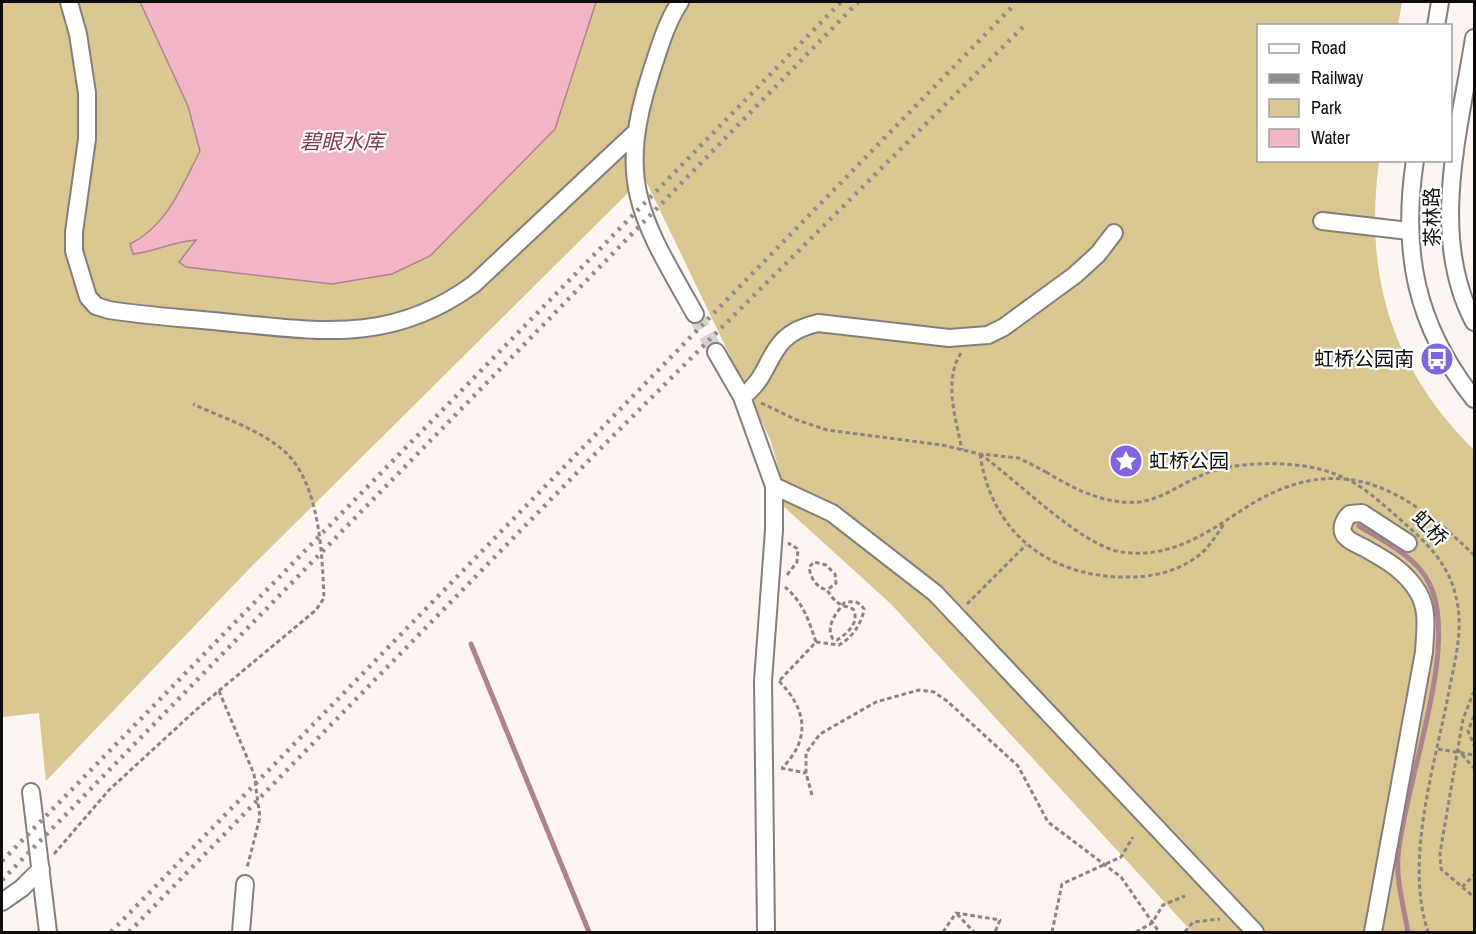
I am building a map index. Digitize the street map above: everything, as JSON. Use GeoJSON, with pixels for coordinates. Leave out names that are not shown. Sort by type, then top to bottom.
{"type":"FeatureCollection","features":[{"type":"Feature","properties":{"kind":"street"},"geometry":{"type":"LineString","coordinates":[[69,2],[78,34],[87,93],[87,140],[74,232],[74,251],[88,297],[96,306],[109,310],[322,332],[370,329],[414,317],[454,299],[474,284],[637,131]]}},
{"type":"Feature","properties":{"kind":"street"},"geometry":{"type":"LineString","coordinates":[[680,2],[666,28],[643,100],[637,131],[634,171],[641,213],[650,234],[695,314]]}},
{"type":"Feature","properties":{"kind":"street"},"geometry":{"type":"LineString","coordinates":[[1436,24],[1440,2]]}},
{"type":"Feature","properties":{"kind":"street","name":"茶林路"},"geometry":{"type":"LineString","coordinates":[[1474,38],[1450,187],[1453,255],[1467,308],[1474,322]]}},
{"type":"Feature","properties":{"kind":"street","name":"茶林路"},"geometry":{"type":"LineString","coordinates":[[1415,162],[1409,231],[1416,287],[1431,332],[1454,373],[1474,399]]}},
{"type":"Feature","properties":{"kind":"street"},"geometry":{"type":"LineString","coordinates":[[1322,220],[1409,231]]}},
{"type":"Feature","properties":{"kind":"street"},"geometry":{"type":"LineString","coordinates":[[742,397],[754,386],[777,347],[788,335],[802,327],[818,323],[949,338],[973,337],[1004,327],[1029,310],[1098,254],[1114,233]]}},
{"type":"Feature","properties":{"kind":"street"},"geometry":{"type":"LineString","coordinates":[[716,352],[742,397],[774,486],[771,582],[773,766],[766,933]]}},
{"type":"Feature","properties":{"kind":"street"},"geometry":{"type":"LineString","coordinates":[[774,486],[832,513],[904,567],[957,614],[1255,933]]}},
{"type":"Feature","properties":{"kind":"street"},"geometry":{"type":"LineString","coordinates":[[1373,933],[1424,652],[1426,615],[1423,602],[1410,581],[1389,562],[1347,538],[1343,531],[1343,524],[1350,514],[1362,513],[1408,543]]}},
{"type":"Feature","properties":{"kind":"street"},"geometry":{"type":"LineString","coordinates":[[31,792],[48,933]]}},
{"type":"Feature","properties":{"kind":"street"},"geometry":{"type":"LineString","coordinates":[[2,902],[22,888],[41,869]]}},
{"type":"Feature","properties":{"kind":"street"},"geometry":{"type":"LineString","coordinates":[[241,933],[245,884]]}},
{"type":"Feature","properties":{"kind":"path"},"geometry":{"type":"LineString","coordinates":[[962,450],[951,379],[958,357],[973,337]]}},
{"type":"Feature","properties":{"kind":"path","name":"虹桥"},"geometry":{"type":"LineString","coordinates":[[742,397],[827,430],[942,445],[980,454],[1018,458],[1080,492],[1122,502],[1151,500],[1202,475],[1235,466],[1308,466],[1343,477],[1363,489],[1426,543],[1440,560],[1456,596],[1459,614],[1456,656],[1418,858],[1422,906],[1428,933]]}},
{"type":"Feature","properties":{"kind":"path"},"geometry":{"type":"LineString","coordinates":[[41,869],[109,790],[219,691],[315,610],[324,598],[317,515],[308,485],[285,452],[261,435],[193,404]]}},
{"type":"Feature","properties":{"kind":"path"},"geometry":{"type":"LineString","coordinates":[[980,454],[1079,532],[1119,551],[1161,552],[1183,546],[1205,536],[1267,495],[1315,478],[1366,481],[1396,495],[1452,533],[1474,555]]}},
{"type":"Feature","properties":{"kind":"path"},"geometry":{"type":"LineString","coordinates":[[980,454],[984,480],[1006,522],[1026,545],[1044,558],[1073,570],[1102,577],[1141,578],[1167,573],[1197,557],[1206,549],[1227,520]]}},
{"type":"Feature","properties":{"kind":"path"},"geometry":{"type":"LineString","coordinates":[[957,614],[1026,545]]}},
{"type":"Feature","properties":{"kind":"path"},"geometry":{"type":"LineString","coordinates":[[773,766],[796,752],[802,724],[794,699],[771,681],[816,642],[839,645],[852,634],[864,609],[855,601],[844,603],[841,607],[829,631],[833,639],[837,640],[847,633],[855,622],[853,609],[841,607],[835,603],[827,590],[817,586],[809,567],[814,562],[826,565],[835,574],[836,583],[827,590]]}},
{"type":"Feature","properties":{"kind":"path"},"geometry":{"type":"LineString","coordinates":[[771,582],[781,584],[800,602],[808,617],[816,642]]}},
{"type":"Feature","properties":{"kind":"path"},"geometry":{"type":"LineString","coordinates":[[812,795],[806,773],[809,747],[834,724],[894,696],[919,690],[934,692],[947,701],[1018,766],[1048,822],[1121,878],[1159,933]]}},
{"type":"Feature","properties":{"kind":"path"},"geometry":{"type":"LineString","coordinates":[[219,691],[254,774],[260,817],[245,884]]}},
{"type":"Feature","properties":{"kind":"path"},"geometry":{"type":"LineString","coordinates":[[1474,692],[1463,719],[1440,853],[1441,870],[1474,897]]}},
{"type":"Feature","properties":{"kind":"path"},"geometry":{"type":"LineString","coordinates":[[1474,717],[1468,732],[1474,744]]}},
{"type":"Feature","properties":{"kind":"path"},"geometry":{"type":"LineString","coordinates":[[1438,749],[1474,755]]}},
{"type":"Feature","properties":{"kind":"path"},"geometry":{"type":"LineString","coordinates":[[1457,749],[1474,768]]}},
{"type":"Feature","properties":{"kind":"path"},"geometry":{"type":"LineString","coordinates":[[773,766],[806,773]]}},
{"type":"Feature","properties":{"kind":"path"},"geometry":{"type":"LineString","coordinates":[[1052,933],[1062,884],[1125,854],[1132,837]]}},
{"type":"Feature","properties":{"kind":"path"},"geometry":{"type":"LineString","coordinates":[[1462,887],[1474,875]]}},
{"type":"Feature","properties":{"kind":"path"},"geometry":{"type":"LineString","coordinates":[[1136,933],[1152,923],[1163,905],[1185,896]]}},
{"type":"Feature","properties":{"kind":"path"},"geometry":{"type":"LineString","coordinates":[[1185,933],[1193,922],[1223,918],[1233,909]]}},
{"type":"Feature","properties":{"kind":"path"},"geometry":{"type":"LineString","coordinates":[[942,933],[956,914]]}},
{"type":"Feature","properties":{"kind":"path"},"geometry":{"type":"LineString","coordinates":[[956,914],[974,933]]}},
{"type":"Feature","properties":{"kind":"path"},"geometry":{"type":"LineString","coordinates":[[956,914],[1000,920],[995,933]]}},
{"type":"Feature","properties":{"kind":"green space","name":"虹桥公园"},"geometry":{"type":"Polygon","coordinates":[[[2,2],[1402,2],[1398,24],[1257,24],[1257,162],[1379,162],[1375,203],[1376,243],[1381,282],[1390,318],[1404,353],[1422,386],[1445,419],[1474,450],[1474,932],[1192,932],[891,604],[782,505],[780,473],[770,439],[644,177],[247,571],[46,781],[39,713],[2,717],[2,2]]]}},
{"type":"Feature","properties":{"kind":"water","name":"碧眼水库"},"geometry":{"type":"Polygon","coordinates":[[[140,2],[596,2],[555,129],[430,256],[392,274],[332,284],[186,267],[179,262],[196,240],[133,254],[130,244],[154,227],[164,216],[180,191],[200,151],[188,106],[140,2]]]}},
{"type":"Feature","properties":{"kind":"waterway"},"geometry":{"type":"LineString","coordinates":[[1359,526],[1398,550],[1416,565],[1429,583],[1437,610],[1438,642],[1435,678],[1402,826],[1398,856],[1399,885],[1408,932]]}},
{"type":"Feature","properties":{"kind":"waterway"},"geometry":{"type":"LineString","coordinates":[[471,644],[589,932]]}},
{"type":"Feature","properties":{"kind":"tunnel"},"geometry":{"type":"LineString","coordinates":[[695,314],[716,352]]}},
{"type":"Feature","properties":{"kind":"railway"},"geometry":{"type":"LineString","coordinates":[[2,861],[841,2]]}},
{"type":"Feature","properties":{"kind":"railway"},"geometry":{"type":"LineString","coordinates":[[2,880],[858,2]]}},
{"type":"Feature","properties":{"kind":"railway"},"geometry":{"type":"LineString","coordinates":[[111,932],[1012,7]]}},
{"type":"Feature","properties":{"kind":"railway"},"geometry":{"type":"LineString","coordinates":[[129,932],[599,450],[1027,23]]}},
{"type":"Feature","properties":{"kind":"place","name":"虹桥公园南"},"geometry":{"type":"Point","coordinates":[1437,359]}},
{"type":"Feature","properties":{"kind":"place","name":"虹桥公园"},"geometry":{"type":"Point","coordinates":[1126,461]}}]}
